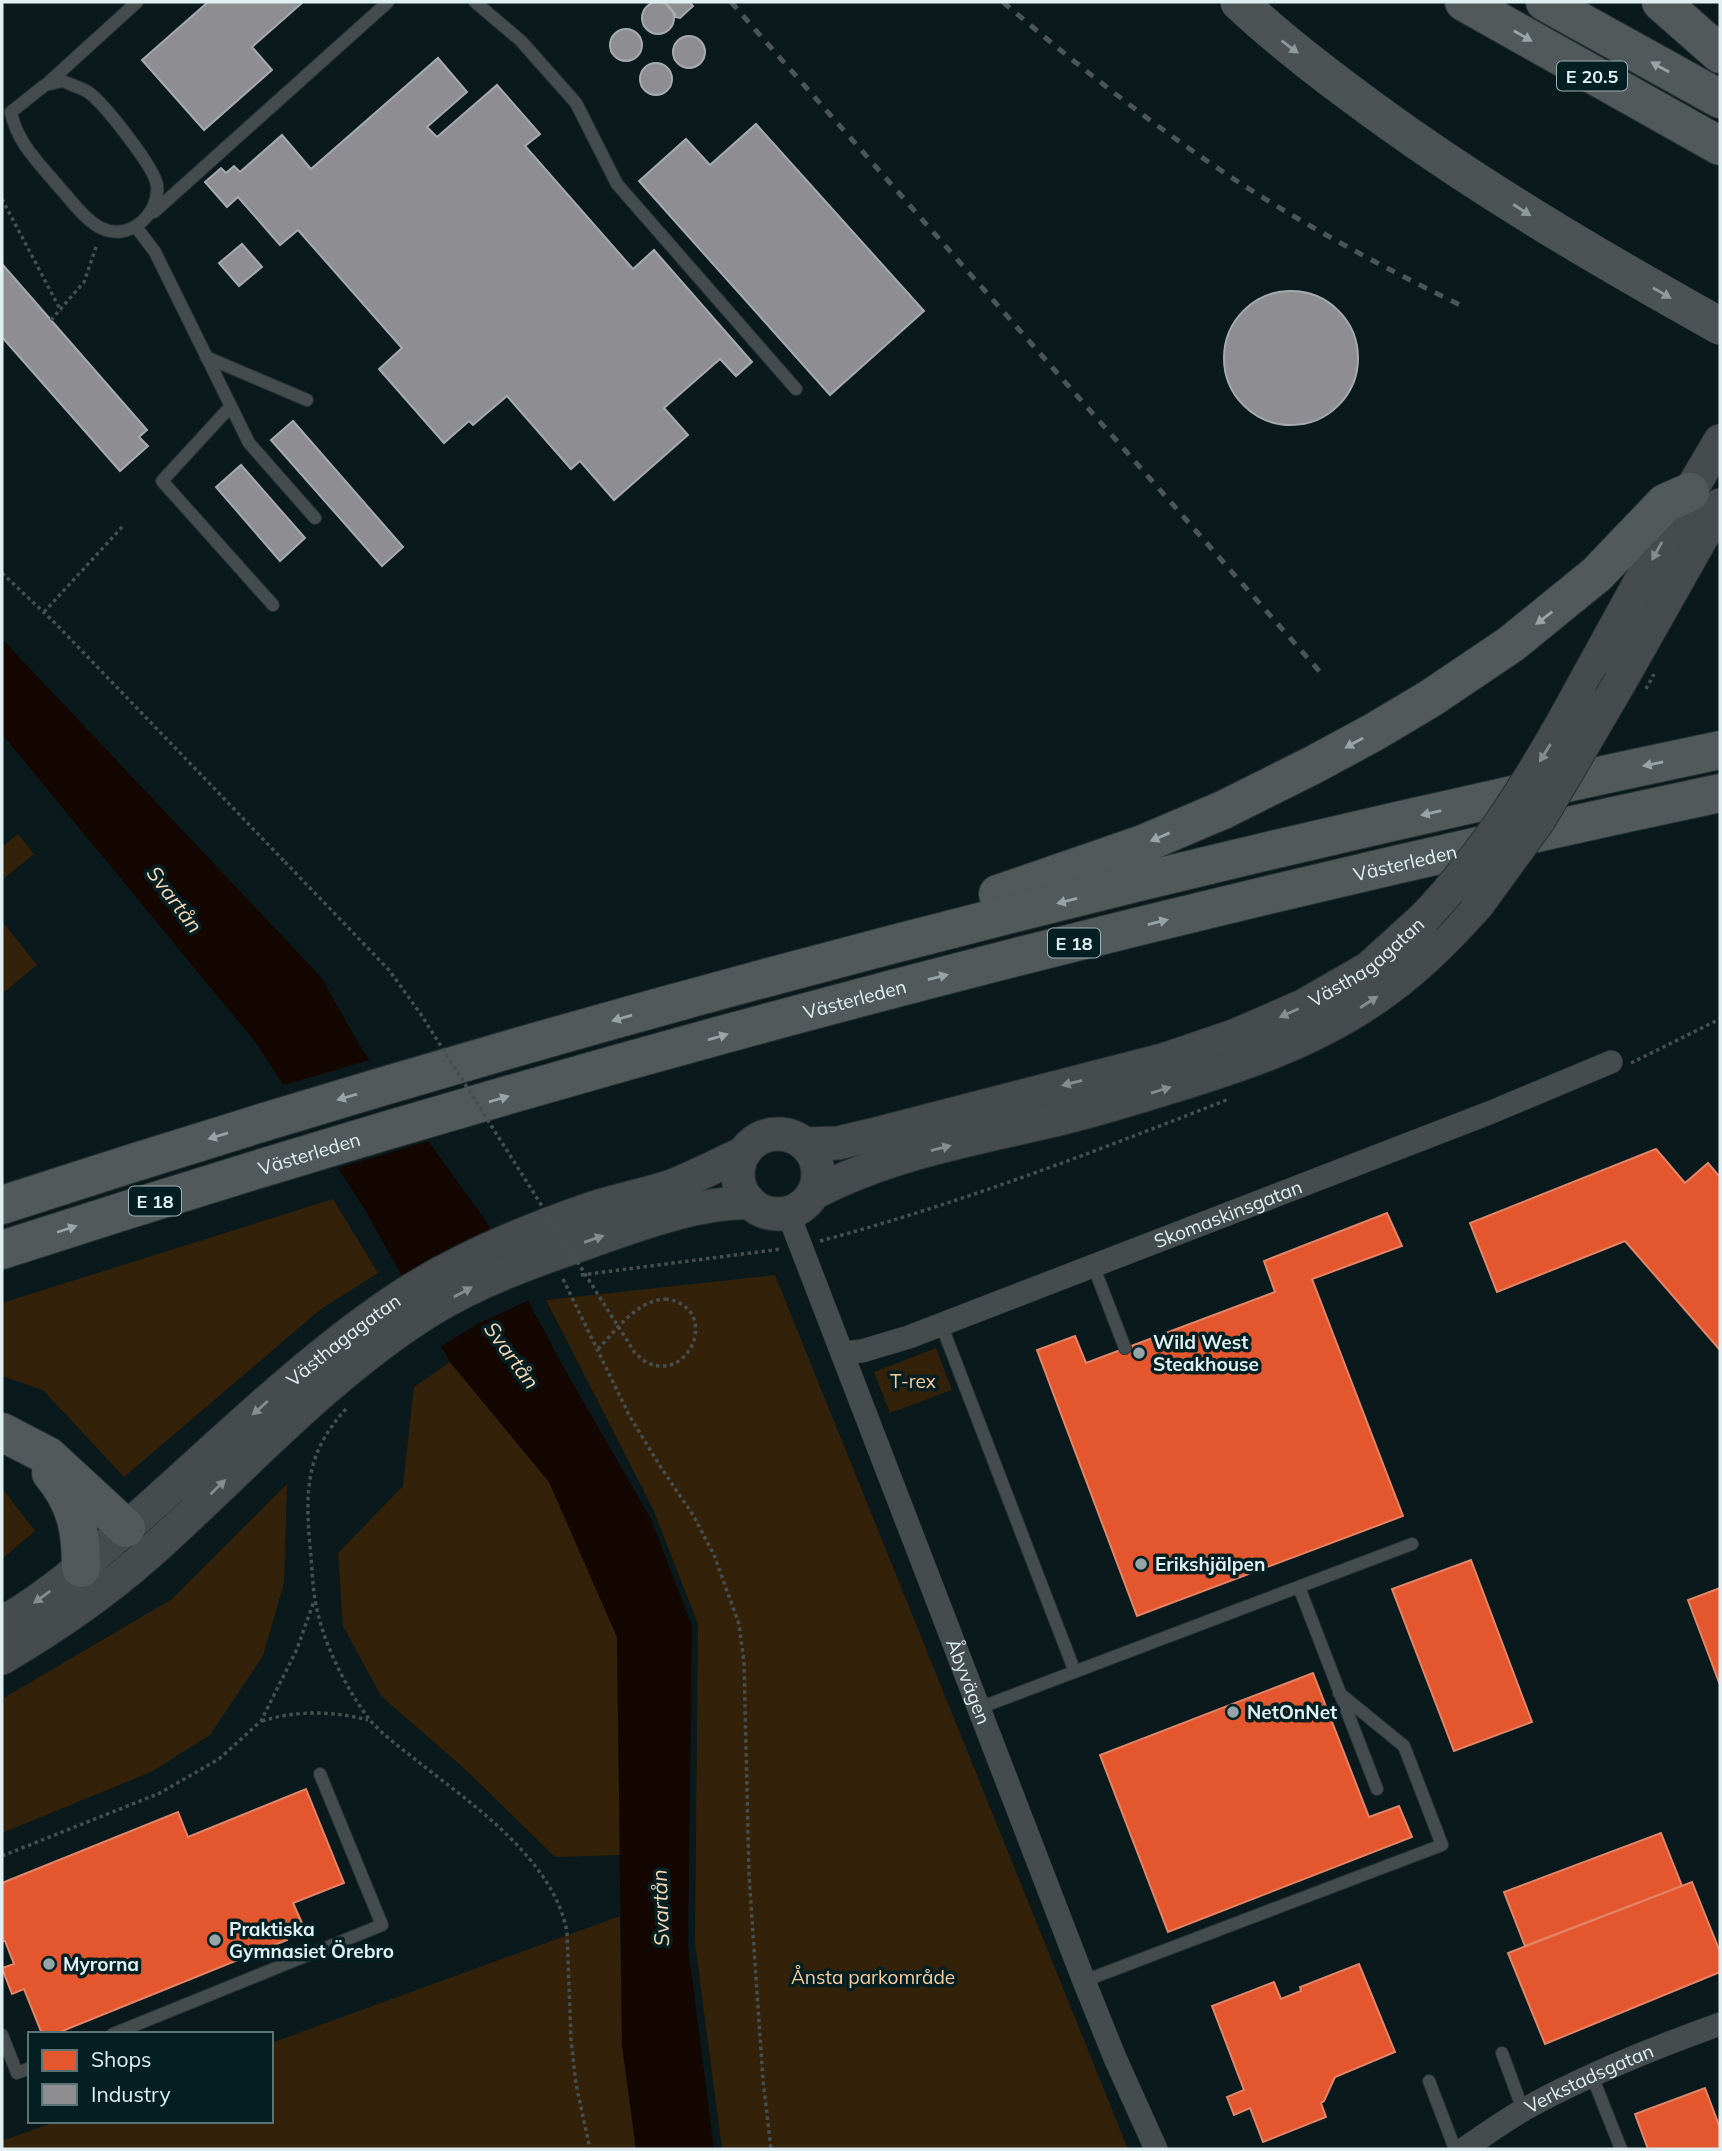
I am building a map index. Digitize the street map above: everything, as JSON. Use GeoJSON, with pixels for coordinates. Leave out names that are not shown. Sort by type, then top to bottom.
{"type":"FeatureCollection","features":[{"type":"Feature","properties":{"kind":"highway","name":"E 20.5"},"geometry":{"type":"LineString","coordinates":[[1464,2],[1720,146]]}},
{"type":"Feature","properties":{"kind":"highway","name":"E 20.5"},"geometry":{"type":"LineString","coordinates":[[1545,2],[1720,99]]}},
{"type":"Feature","properties":{"kind":"highway"},"geometry":{"type":"LineString","coordinates":[[1661,2],[1720,54]]}},
{"type":"Feature","properties":{"kind":"highway","name":"E 18"},"geometry":{"type":"LineString","coordinates":[[830,959],[852,937],[980,900],[1143,844],[1223,810],[1313,765],[1431,698],[1511,644],[1597,574],[1665,503],[1705,498]]}},
{"type":"Feature","properties":{"kind":"highway","name":"E 18"},"geometry":{"type":"LineString","coordinates":[[2,1205],[284,1116],[830,959],[1493,798],[1720,750]]}},
{"type":"Feature","properties":{"kind":"highway","name":"Västerleden"},"geometry":{"type":"LineString","coordinates":[[2,1250],[434,1117],[931,978],[1329,880],[1720,793]]}},
{"type":"Feature","properties":{"kind":"highway"},"geometry":{"type":"LineString","coordinates":[[17,1441],[48,1456],[126,1544]]}},
{"type":"Feature","properties":{"kind":"highway"},"geometry":{"type":"LineString","coordinates":[[17,1441],[63,1487],[72,1504],[81,1538],[81,1568]]}},
{"type":"Feature","properties":{"kind":"main road"},"geometry":{"type":"LineString","coordinates":[[1239,2],[1277,38],[1403,133],[1551,229],[1719,326]]}},
{"type":"Feature","properties":{"kind":"main road","name":"Västhagagatan"},"geometry":{"type":"LineString","coordinates":[[814,1193],[875,1164],[1094,1111],[1200,1080],[1272,1054],[1336,1023],[1384,992],[1431,953],[1478,904],[1539,820],[1619,682],[1705,498],[1720,441]]}},
{"type":"Feature","properties":{"kind":"main road","name":"Västhagagatan"},"geometry":{"type":"LineString","coordinates":[[806,1144],[838,1143],[1163,1060],[1234,1036],[1303,1006],[1369,968],[1424,918],[1473,863],[1505,817],[1579,693],[1705,498]]}},
{"type":"Feature","properties":{"kind":"main road"},"geometry":{"type":"LineString","coordinates":[[773,1134],[794,1137],[813,1152],[818,1166],[814,1193],[806,1204],[788,1213],[769,1213],[738,1202],[742,1191],[738,1177],[739,1167],[744,1153],[760,1138],[773,1134]]}},
{"type":"Feature","properties":{"kind":"main road","name":"Västhagagatan"},"geometry":{"type":"LineString","coordinates":[[522,1250],[596,1207],[670,1186],[744,1153]]}},
{"type":"Feature","properties":{"kind":"main road","name":"Västhagagatan"},"geometry":{"type":"LineString","coordinates":[[2,1623],[81,1568],[126,1544],[169,1534],[348,1370],[397,1316],[446,1270],[522,1250],[738,1202]]}},
{"type":"Feature","properties":{"kind":"main road","name":"Västhagagatan"},"geometry":{"type":"LineString","coordinates":[[2,1658],[62,1619],[126,1544],[290,1381],[397,1316]]}},
{"type":"Feature","properties":{"kind":"street","name":"Skomaskinsgatan"},"geometry":{"type":"LineString","coordinates":[[842,1353],[862,1351],[897,1341],[942,1324],[1489,1113],[1611,1062]]}},
{"type":"Feature","properties":{"kind":"street","name":"Åbyvägen"},"geometry":{"type":"LineString","coordinates":[[788,1213],[1084,1981],[1156,2149]]}},
{"type":"Feature","properties":{"kind":"street","name":"Verkstadsgatan"},"geometry":{"type":"LineString","coordinates":[[1464,2149],[1523,2110],[1592,2076],[1720,2024]]}},
{"type":"Feature","properties":{"kind":"lane"},"geometry":{"type":"LineString","coordinates":[[136,2],[45,85],[6,110],[27,149],[83,215],[102,228],[115,232],[136,227],[388,2]]}},
{"type":"Feature","properties":{"kind":"lane"},"geometry":{"type":"LineString","coordinates":[[475,2],[521,41],[576,103],[617,184],[796,389]]}},
{"type":"Feature","properties":{"kind":"lane"},"geometry":{"type":"LineString","coordinates":[[45,85],[63,81],[88,92],[104,108],[151,167],[157,198],[151,214]]}},
{"type":"Feature","properties":{"kind":"lane"},"geometry":{"type":"LineString","coordinates":[[136,227],[155,252],[249,443],[315,518]]}},
{"type":"Feature","properties":{"kind":"lane"},"geometry":{"type":"LineString","coordinates":[[206,357],[307,400]]}},
{"type":"Feature","properties":{"kind":"lane"},"geometry":{"type":"LineString","coordinates":[[230,406],[162,481],[273,606]]}},
{"type":"Feature","properties":{"kind":"lane"},"geometry":{"type":"LineString","coordinates":[[1093,1265],[1125,1348]]}},
{"type":"Feature","properties":{"kind":"lane"},"geometry":{"type":"LineString","coordinates":[[942,1324],[1075,1672]]}},
{"type":"Feature","properties":{"kind":"lane"},"geometry":{"type":"LineString","coordinates":[[979,1708],[1412,1544]]}},
{"type":"Feature","properties":{"kind":"lane"},"geometry":{"type":"LineString","coordinates":[[1299,1587],[1377,1789]]}},
{"type":"Feature","properties":{"kind":"lane"},"geometry":{"type":"LineString","coordinates":[[1084,1981],[1442,1845],[1404,1746],[1339,1693]]}},
{"type":"Feature","properties":{"kind":"lane"},"geometry":{"type":"LineString","coordinates":[[118,2032],[382,1925],[320,1774]]}},
{"type":"Feature","properties":{"kind":"lane"},"geometry":{"type":"LineString","coordinates":[[2,2035],[17,2073],[28,2069]]}},
{"type":"Feature","properties":{"kind":"lane"},"geometry":{"type":"LineString","coordinates":[[1502,2053],[1523,2110]]}},
{"type":"Feature","properties":{"kind":"lane"},"geometry":{"type":"LineString","coordinates":[[1592,2076],[1621,2149]]}},
{"type":"Feature","properties":{"kind":"lane"},"geometry":{"type":"LineString","coordinates":[[1429,2081],[1455,2149]]}},
{"type":"Feature","properties":{"kind":"path"},"geometry":{"type":"LineString","coordinates":[[2,199],[61,311]]}},
{"type":"Feature","properties":{"kind":"path"},"geometry":{"type":"LineString","coordinates":[[51,320],[84,282],[102,228]]}},
{"type":"Feature","properties":{"kind":"path"},"geometry":{"type":"LineString","coordinates":[[44,612],[123,526]]}},
{"type":"Feature","properties":{"kind":"path"},"geometry":{"type":"LineString","coordinates":[[2,573],[44,612],[389,971],[420,1013],[635,1353],[648,1363],[661,1366],[677,1363],[687,1354],[694,1342],[696,1330],[693,1317],[685,1306],[667,1299],[654,1299],[636,1309],[598,1349]]}},
{"type":"Feature","properties":{"kind":"path"},"geometry":{"type":"LineString","coordinates":[[1611,1062],[1619,1068],[1638,1061],[1720,1019]]}},
{"type":"Feature","properties":{"kind":"path"},"geometry":{"type":"LineString","coordinates":[[811,1243],[866,1229],[1015,1180],[1232,1097]]}},
{"type":"Feature","properties":{"kind":"path"},"geometry":{"type":"LineString","coordinates":[[585,1274],[781,1250]]}},
{"type":"Feature","properties":{"kind":"path"},"geometry":{"type":"LineString","coordinates":[[562,1278],[629,1415],[693,1515],[714,1555],[738,1624],[744,1662],[749,1875],[763,2080],[771,2149]]}},
{"type":"Feature","properties":{"kind":"path"},"geometry":{"type":"LineString","coordinates":[[353,1401],[318,1447],[311,1469],[307,1493],[314,1599],[340,1674],[370,1720],[502,1830],[552,1890],[568,1932],[571,2040],[576,2084],[590,2149]]}},
{"type":"Feature","properties":{"kind":"path"},"geometry":{"type":"LineString","coordinates":[[2,1856],[160,1793],[219,1759],[261,1721],[297,1649],[314,1599]]}},
{"type":"Feature","properties":{"kind":"path"},"geometry":{"type":"LineString","coordinates":[[261,1721],[299,1713],[322,1712],[370,1720]]}},
{"type":"Feature","properties":{"kind":"green space"},"geometry":{"type":"Polygon","coordinates":[[[18,834],[34,854],[2,880],[2,847],[18,834]]]}},
{"type":"Feature","properties":{"kind":"green space"},"geometry":{"type":"Polygon","coordinates":[[[2,921],[37,965],[2,994],[2,921]]]}},
{"type":"Feature","properties":{"kind":"green space"},"geometry":{"type":"Polygon","coordinates":[[[333,1199],[378,1273],[321,1309],[124,1477],[43,1390],[2,1376],[2,1303],[333,1199]]]}},
{"type":"Feature","properties":{"kind":"green space","name":"Ånsta parkområde"},"geometry":{"type":"Polygon","coordinates":[[[775,1275],[1128,2149],[722,2149],[695,1943],[698,1624],[653,1509],[546,1300],[775,1275]]]}},
{"type":"Feature","properties":{"kind":"green space","name":"T-rex"},"geometry":{"type":"Polygon","coordinates":[[[936,1348],[952,1390],[890,1413],[874,1372],[936,1348]]]}},
{"type":"Feature","properties":{"kind":"green space"},"geometry":{"type":"Polygon","coordinates":[[[450,1362],[549,1482],[617,1636],[620,1855],[555,1857],[466,1770],[381,1696],[343,1626],[338,1553],[403,1486],[414,1387],[450,1362]]]}},
{"type":"Feature","properties":{"kind":"green space"},"geometry":{"type":"Polygon","coordinates":[[[287,1484],[284,1583],[263,1656],[210,1735],[151,1772],[2,1833],[2,1699],[172,1599],[287,1484]]]}},
{"type":"Feature","properties":{"kind":"green space"},"geometry":{"type":"Polygon","coordinates":[[[2,1488],[35,1531],[2,1559],[2,1488]]]}},
{"type":"Feature","properties":{"kind":"green space"},"geometry":{"type":"Polygon","coordinates":[[[620,1916],[622,2045],[636,2149],[2,2149],[2,2141],[52,2123],[273,2123],[273,2042],[620,1916]]]}},
{"type":"Feature","properties":{"kind":"water","name":"Svartån"},"geometry":{"type":"Polygon","coordinates":[[[2,639],[321,977],[363,1051],[486,1221],[564,1368],[651,1519],[692,1626],[688,1946],[714,2149],[636,2149],[622,2045],[617,1637],[549,1482],[450,1362],[364,1208],[256,1043],[2,734],[2,639]]]}},
{"type":"Feature","properties":{"kind":"pier"},"geometry":{"type":"Polygon","coordinates":[[[373,1059],[432,1140],[335,1169],[280,1086],[373,1059]]]}},
{"type":"Feature","properties":{"kind":"pier"},"geometry":{"type":"Polygon","coordinates":[[[494,1228],[531,1299],[476,1325],[438,1348],[399,1278],[494,1228]]]}},
{"type":"Feature","properties":{"kind":"building: Shops"},"geometry":{"type":"Polygon","coordinates":[[[1656,1149],[1685,1183],[1708,1163],[1720,1177],[1720,1350],[1625,1241],[1497,1292],[1470,1223],[1656,1149]]]}},
{"type":"Feature","properties":{"kind":"building: Shops"},"geometry":{"type":"Polygon","coordinates":[[[1387,1213],[1402,1246],[1312,1279],[1403,1516],[1137,1616],[1037,1350],[1075,1336],[1086,1363],[1275,1292],[1264,1261],[1387,1213]]]}},
{"type":"Feature","properties":{"kind":"building: Shops"},"geometry":{"type":"Polygon","coordinates":[[[1471,1560],[1532,1722],[1454,1751],[1392,1589],[1471,1560]]]}},
{"type":"Feature","properties":{"kind":"building: Shops"},"geometry":{"type":"Polygon","coordinates":[[[1720,1588],[1720,1685],[1688,1600],[1720,1588]]]}},
{"type":"Feature","properties":{"kind":"building: Shops"},"geometry":{"type":"Polygon","coordinates":[[[1313,1673],[1369,1817],[1399,1806],[1412,1837],[1168,1932],[1100,1755],[1313,1673]]]}},
{"type":"Feature","properties":{"kind":"building: Shops"},"geometry":{"type":"Polygon","coordinates":[[[306,1789],[344,1883],[293,1903],[302,1923],[283,1931],[287,1940],[60,2032],[41,2032],[24,1989],[12,1994],[2,1968],[14,1964],[5,1941],[2,1941],[2,1883],[178,1812],[188,1837],[306,1789]]]}},
{"type":"Feature","properties":{"kind":"building: Shops"},"geometry":{"type":"Polygon","coordinates":[[[1661,1833],[1682,1886],[1525,1946],[1504,1892],[1661,1833]]]}},
{"type":"Feature","properties":{"kind":"building: Shops"},"geometry":{"type":"Polygon","coordinates":[[[1692,1882],[1720,1952],[1720,1972],[1545,2044],[1508,1953],[1692,1882]]]}},
{"type":"Feature","properties":{"kind":"building: Shops"},"geometry":{"type":"Polygon","coordinates":[[[1359,1964],[1395,2052],[1335,2077],[1321,2103],[1326,2117],[1263,2142],[1250,2108],[1234,2115],[1227,2097],[1244,2090],[1212,2006],[1274,1982],[1281,1999],[1301,1991],[1300,1987],[1359,1964]]]}},
{"type":"Feature","properties":{"kind":"building: Shops"},"geometry":{"type":"Polygon","coordinates":[[[1705,2088],[1720,2128],[1720,2149],[1648,2149],[1635,2114],[1705,2088]]]}},
{"type":"Feature","properties":{"kind":"building: Industry"},"geometry":{"type":"Polygon","coordinates":[[[208,2],[303,2],[252,47],[272,70],[204,130],[142,60],[208,2]]]}},
{"type":"Feature","properties":{"kind":"building: Industry"},"geometry":{"type":"Polygon","coordinates":[[[658,2],[669,7],[674,18],[669,29],[658,34],[647,29],[642,18],[647,7],[658,2]]]}},
{"type":"Feature","properties":{"kind":"building: Industry"},"geometry":{"type":"Polygon","coordinates":[[[659,2],[689,2],[693,6],[680,18],[675,17],[665,3],[659,2]]]}},
{"type":"Feature","properties":{"kind":"building: Industry"},"geometry":{"type":"Polygon","coordinates":[[[626,29],[637,34],[642,45],[637,56],[626,61],[615,56],[610,45],[615,34],[626,29]]]}},
{"type":"Feature","properties":{"kind":"building: Industry"},"geometry":{"type":"Polygon","coordinates":[[[689,36],[700,41],[705,52],[700,63],[689,68],[678,63],[673,52],[678,41],[689,36]]]}},
{"type":"Feature","properties":{"kind":"building: Industry"},"geometry":{"type":"Polygon","coordinates":[[[438,58],[467,92],[427,127],[437,137],[497,85],[540,134],[525,146],[633,269],[654,250],[752,362],[736,376],[720,359],[664,408],[688,435],[614,500],[580,461],[571,469],[507,396],[473,425],[469,421],[444,443],[379,369],[402,348],[298,230],[280,245],[238,197],[227,207],[205,182],[221,168],[226,173],[234,166],[240,172],[282,135],[311,169],[438,58]]]}},
{"type":"Feature","properties":{"kind":"building: Industry"},"geometry":{"type":"Polygon","coordinates":[[[656,63],[667,68],[672,79],[667,90],[656,95],[645,90],[640,79],[645,68],[656,63]]]}},
{"type":"Feature","properties":{"kind":"building: Industry"},"geometry":{"type":"Polygon","coordinates":[[[756,124],[924,311],[830,395],[639,181],[686,139],[710,165],[756,124]]]}},
{"type":"Feature","properties":{"kind":"building: Industry"},"geometry":{"type":"Polygon","coordinates":[[[242,244],[262,267],[239,286],[219,263],[242,244]]]}},
{"type":"Feature","properties":{"kind":"building: Industry"},"geometry":{"type":"Polygon","coordinates":[[[2,264],[147,430],[139,437],[148,446],[120,471],[2,337],[2,264]]]}},
{"type":"Feature","properties":{"kind":"building: Industry"},"geometry":{"type":"Polygon","coordinates":[[[1291,291],[1316,296],[1338,311],[1353,333],[1358,358],[1353,383],[1338,405],[1316,420],[1291,425],[1266,420],[1244,405],[1229,383],[1224,358],[1229,333],[1244,311],[1266,296],[1291,291]]]}},
{"type":"Feature","properties":{"kind":"building: Industry"},"geometry":{"type":"Polygon","coordinates":[[[293,421],[403,547],[382,566],[271,440],[293,421]]]}},
{"type":"Feature","properties":{"kind":"building: Industry"},"geometry":{"type":"Polygon","coordinates":[[[241,465],[305,538],[280,561],[216,487],[241,465]]]}},
{"type":"Feature","properties":{"kind":"railway"},"geometry":{"type":"LineString","coordinates":[[731,2],[1320,672]]}},
{"type":"Feature","properties":{"kind":"railway"},"geometry":{"type":"LineString","coordinates":[[1003,2],[1118,96],[1240,183],[1348,247],[1460,305]]}},
{"type":"Feature","properties":{"kind":"place","name":"Wild West Steakhouse"},"geometry":{"type":"Point","coordinates":[1139,1353]}},
{"type":"Feature","properties":{"kind":"place","name":"Erikshjälpen"},"geometry":{"type":"Point","coordinates":[1141,1564]}},
{"type":"Feature","properties":{"kind":"place","name":"NetOnNet"},"geometry":{"type":"Point","coordinates":[1233,1712]}},
{"type":"Feature","properties":{"kind":"place","name":"Praktiska Gymnasiet Örebro"},"geometry":{"type":"Point","coordinates":[215,1940]}},
{"type":"Feature","properties":{"kind":"place","name":"Myrorna"},"geometry":{"type":"Point","coordinates":[49,1964]}}]}
